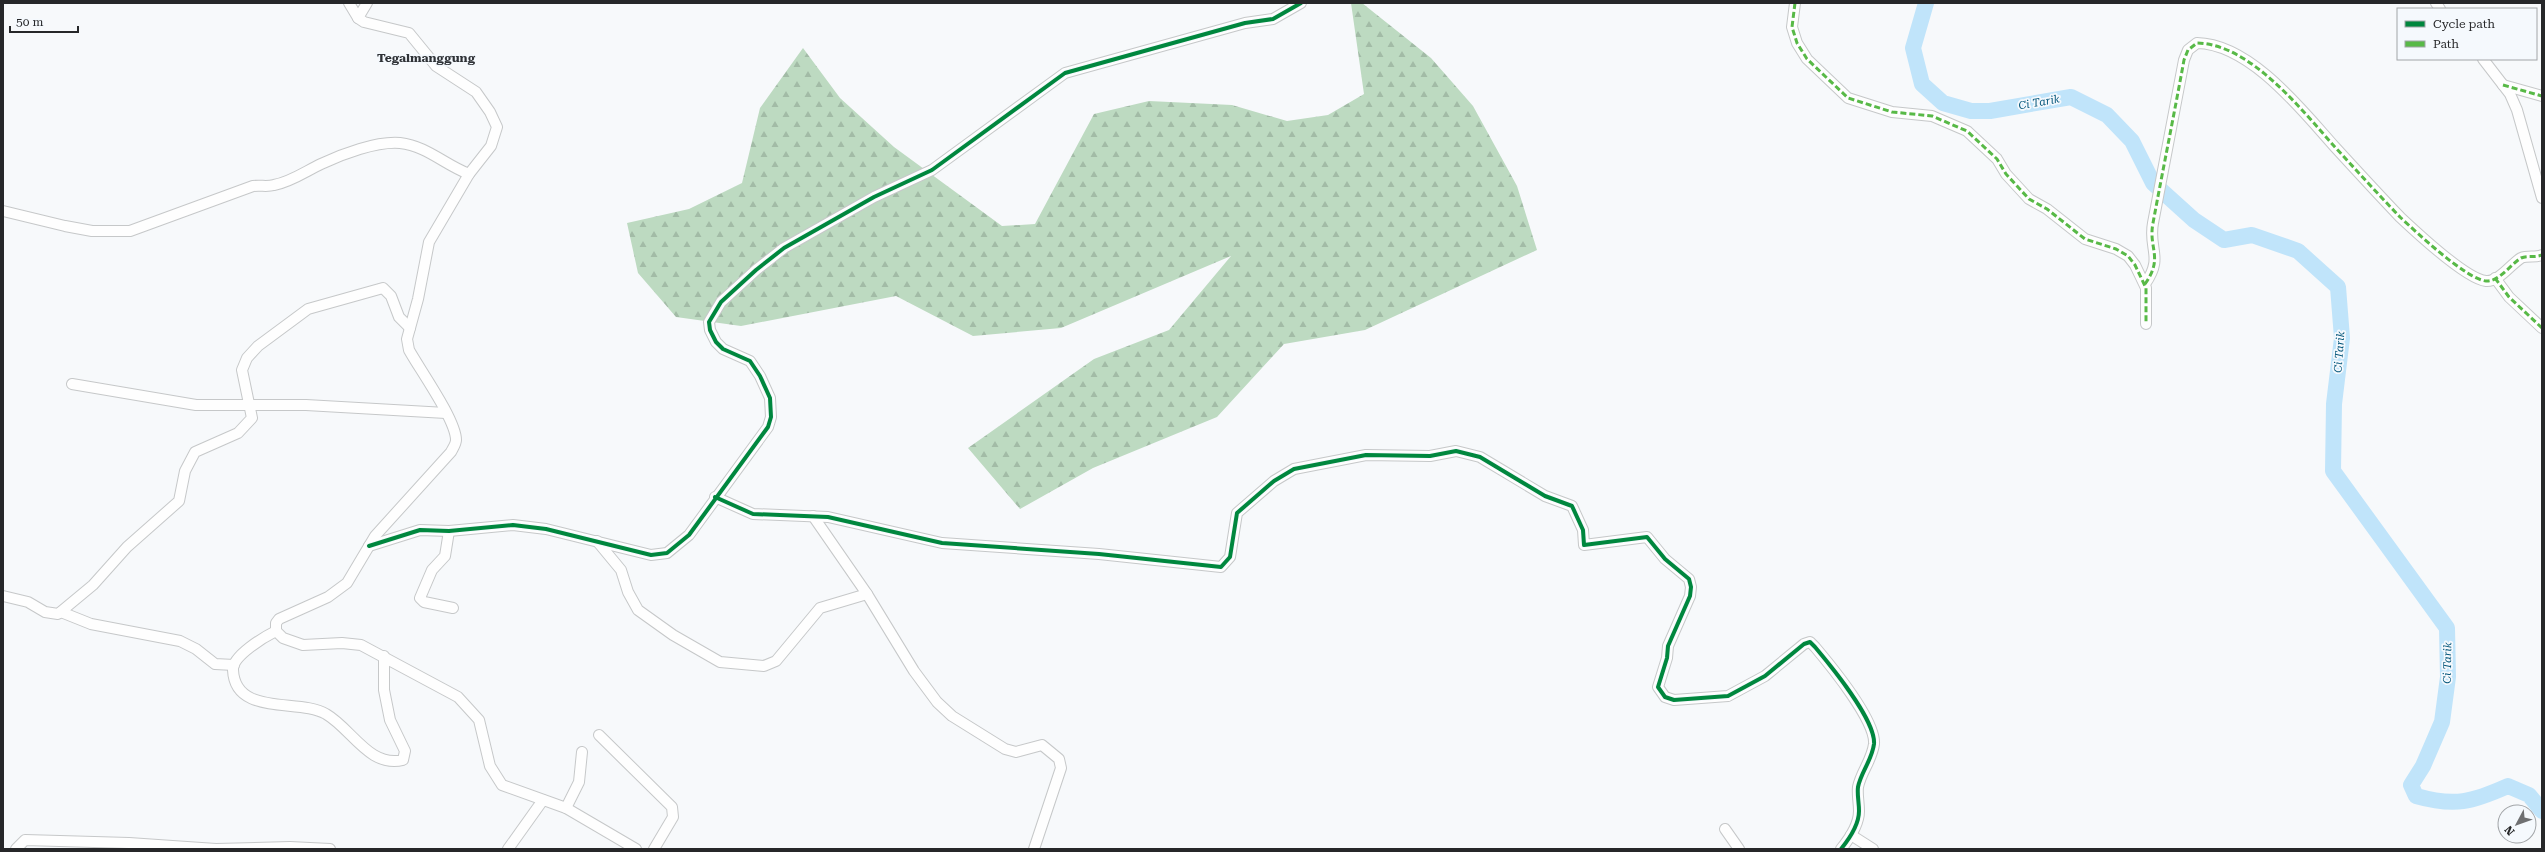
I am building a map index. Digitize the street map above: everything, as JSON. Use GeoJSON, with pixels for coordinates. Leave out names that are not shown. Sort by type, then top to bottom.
{"type":"FeatureCollection","features":[{"type":"Feature","properties":{"kind":"street"},"geometry":{"type":"LineString","coordinates":[[350,3],[358,18],[364,22],[409,33],[436,66],[476,92],[490,112],[497,127],[495,138],[469,174],[428,242],[418,299],[407,339],[409,350],[446,413],[455,433],[456,442],[451,452],[375,536],[347,583],[339,590],[279,619],[276,623],[276,631],[282,638],[303,645],[353,643],[384,656],[458,696],[479,720],[486,755],[497,779],[508,788],[566,808],[636,849]]}},
{"type":"Feature","properties":{"kind":"street"},"geometry":{"type":"LineString","coordinates":[[358,18],[366,3]]}},
{"type":"Feature","properties":{"kind":"street"},"geometry":{"type":"LineString","coordinates":[[369,546],[420,530],[448,531],[513,525],[597,541],[651,555],[667,553],[689,535],[715,497],[764,434],[771,417],[770,398],[750,361],[724,349],[716,342],[710,330],[711,315],[721,302],[756,270],[784,248],[874,197],[932,170],[1065,73],[1246,23],[1273,19],[1300,3]]}},
{"type":"Feature","properties":{"kind":"street"},"geometry":{"type":"LineString","coordinates":[[1795,3],[1792,27],[1797,43],[1807,59],[1848,98],[1867,106],[1892,112],[1932,116],[1967,131],[1997,159],[2006,174],[2028,199],[2047,209],[2085,239],[2116,249],[2128,256],[2145,284],[2146,324]]}},
{"type":"Feature","properties":{"kind":"street"},"geometry":{"type":"LineString","coordinates":[[2145,284],[2154,269],[2155,262],[2152,229],[2185,55],[2196,43],[2212,45],[2245,61],[2282,91],[2417,233],[2472,276],[2487,281],[2496,278],[2523,258],[2542,255]]}},
{"type":"Feature","properties":{"kind":"street"},"geometry":{"type":"LineString","coordinates":[[2484,60],[2503,85],[2517,110],[2542,198]]}},
{"type":"Feature","properties":{"kind":"street"},"geometry":{"type":"LineString","coordinates":[[2503,85],[2542,96]]}},
{"type":"Feature","properties":{"kind":"street"},"geometry":{"type":"LineString","coordinates":[[3,210],[65,226],[92,231],[130,231],[254,186],[266,187],[285,182],[321,164],[364,148],[400,143],[428,151],[443,163],[469,174]]}},
{"type":"Feature","properties":{"kind":"street"},"geometry":{"type":"LineString","coordinates":[[2496,278],[2509,297],[2542,328]]}},
{"type":"Feature","properties":{"kind":"street"},"geometry":{"type":"LineString","coordinates":[[3,596],[28,602],[45,612],[58,614],[93,585],[127,547],[179,501],[185,471],[189,460],[203,448],[238,433],[248,425],[252,418],[242,370],[247,358],[258,346],[308,310],[383,288],[391,296],[399,317],[410,328]]}},
{"type":"Feature","properties":{"kind":"street"},"geometry":{"type":"LineString","coordinates":[[72,384],[196,405],[250,406],[265,403],[446,413]]}},
{"type":"Feature","properties":{"kind":"street"},"geometry":{"type":"LineString","coordinates":[[715,497],[753,514],[828,517],[942,543],[1099,554],[1221,567],[1230,558],[1237,513],[1274,481],[1294,469],[1366,455],[1430,456],[1456,451],[1466,452],[1505,470],[1545,496],[1572,506],[1583,530],[1584,545],[1647,537],[1665,559],[1688,580],[1691,591],[1670,639],[1664,668],[1658,682],[1658,687],[1670,698],[1728,696],[1765,676],[1804,644],[1810,642],[1813,644],[1863,712],[1874,734],[1871,756],[1867,770],[1860,779],[1857,796],[1859,812],[1851,835],[1842,849]]}},
{"type":"Feature","properties":{"kind":"street"},"geometry":{"type":"LineString","coordinates":[[813,516],[867,594],[914,670],[946,711],[1005,750],[1016,752],[1042,745],[1059,759],[1061,768],[1034,849]]}},
{"type":"Feature","properties":{"kind":"street"},"geometry":{"type":"LineString","coordinates":[[448,531],[445,556],[432,570],[420,598],[424,602],[453,608]]}},
{"type":"Feature","properties":{"kind":"street"},"geometry":{"type":"LineString","coordinates":[[597,541],[621,570],[628,592],[638,610],[673,635],[720,662],[764,666],[776,661],[820,608],[867,594]]}},
{"type":"Feature","properties":{"kind":"street"},"geometry":{"type":"LineString","coordinates":[[61,612],[91,624],[160,638],[171,638],[196,649],[215,664],[234,665]]}},
{"type":"Feature","properties":{"kind":"street"},"geometry":{"type":"LineString","coordinates":[[276,631],[265,636],[244,652],[234,665],[233,678],[236,684],[252,699],[274,706],[317,709],[338,723],[373,755],[393,762],[403,760],[405,751],[390,720],[384,690],[384,656]]}},
{"type":"Feature","properties":{"kind":"street"},"geometry":{"type":"LineString","coordinates":[[599,735],[666,799],[673,809],[673,817],[654,849]]}},
{"type":"Feature","properties":{"kind":"street"},"geometry":{"type":"LineString","coordinates":[[566,808],[579,782],[582,752]]}},
{"type":"Feature","properties":{"kind":"street"},"geometry":{"type":"LineString","coordinates":[[508,849],[544,800]]}},
{"type":"Feature","properties":{"kind":"street"},"geometry":{"type":"LineString","coordinates":[[1725,829],[1739,849]]}},
{"type":"Feature","properties":{"kind":"street"},"geometry":{"type":"LineString","coordinates":[[1851,835],[1873,849]]}},
{"type":"Feature","properties":{"kind":"street"},"geometry":{"type":"LineString","coordinates":[[16,849],[25,840],[128,843],[216,849],[290,847],[330,849]]}},
{"type":"Feature","properties":{"kind":"green space"},"geometry":{"type":"Polygon","coordinates":[[[1351,3],[1362,3],[1431,58],[1473,106],[1517,186],[1537,250],[1365,330],[1284,344],[1217,417],[1093,468],[1020,509],[968,448],[1094,359],[1169,330],[1231,256],[1061,328],[973,336],[896,296],[741,326],[676,317],[638,273],[627,223],[689,209],[742,183],[760,108],[803,48],[840,98],[894,147],[1002,226],[1035,224],[1094,114],[1149,101],[1232,105],[1287,121],[1328,115],[1364,94],[1351,3]]]}},
{"type":"Feature","properties":{"kind":"waterway","name":"Ci Tarik"},"geometry":{"type":"LineString","coordinates":[[1926,3],[1913,48],[1922,84],[1943,103],[1971,111],[1990,111],[2071,97],[2107,115],[2132,141],[2153,183],[2194,220],[2224,240],[2252,235],[2298,251],[2338,287],[2342,338],[2334,404],[2333,471],[2447,628],[2448,677],[2442,722],[2423,766],[2411,785],[2416,796],[2453,802],[2484,796],[2508,786],[2529,795],[2542,811]]}},
{"type":"Feature","properties":{"kind":"marked path"},"geometry":{"type":"LineString","coordinates":[[1795,3],[1792,27],[1797,43],[1807,59],[1848,98],[1892,112],[1932,116],[1967,131],[1997,159],[2006,174],[2029,199],[2047,209],[2085,239],[2116,249],[2128,256],[2135,265],[2146,288],[2146,324]]}},
{"type":"Feature","properties":{"kind":"marked path"},"geometry":{"type":"LineString","coordinates":[[2145,284],[2154,267],[2155,260],[2152,240],[2153,223],[2184,60],[2188,50],[2197,43],[2217,46],[2236,54],[2255,66],[2273,81],[2306,114],[2400,217],[2442,254],[2466,272],[2477,278],[2491,281],[2500,276],[2521,258],[2542,255]]}},
{"type":"Feature","properties":{"kind":"marked path"},"geometry":{"type":"LineString","coordinates":[[2503,85],[2542,96]]}},
{"type":"Feature","properties":{"kind":"marked path"},"geometry":{"type":"LineString","coordinates":[[2495,278],[2509,297],[2542,328]]}},
{"type":"Feature","properties":{"kind":"cycle path"},"geometry":{"type":"LineString","coordinates":[[369,546],[420,530],[449,531],[513,525],[546,529],[651,555],[667,553],[689,535],[768,427],[771,417],[770,398],[760,376],[750,361],[723,349],[716,342],[710,330],[709,322],[721,302],[756,270],[784,248],[874,197],[932,170],[1065,73],[1245,23],[1273,19],[1301,3]]}},
{"type":"Feature","properties":{"kind":"cycle path"},"geometry":{"type":"LineString","coordinates":[[715,497],[753,514],[828,517],[942,543],[1099,554],[1221,567],[1230,557],[1237,513],[1274,481],[1294,469],[1366,455],[1430,456],[1456,451],[1480,457],[1545,496],[1572,506],[1583,530],[1584,545],[1647,537],[1665,559],[1689,579],[1691,587],[1690,596],[1668,646],[1667,658],[1658,687],[1665,697],[1674,700],[1728,696],[1765,676],[1804,644],[1810,642],[1815,647],[1851,694],[1868,722],[1873,734],[1873,750],[1861,776],[1858,787],[1859,816],[1851,836],[1841,849]]}},
{"type":"Feature","properties":{"kind":"district","name":"Tegalmanggung"},"geometry":{"type":"Point","coordinates":[426,58]}}]}
